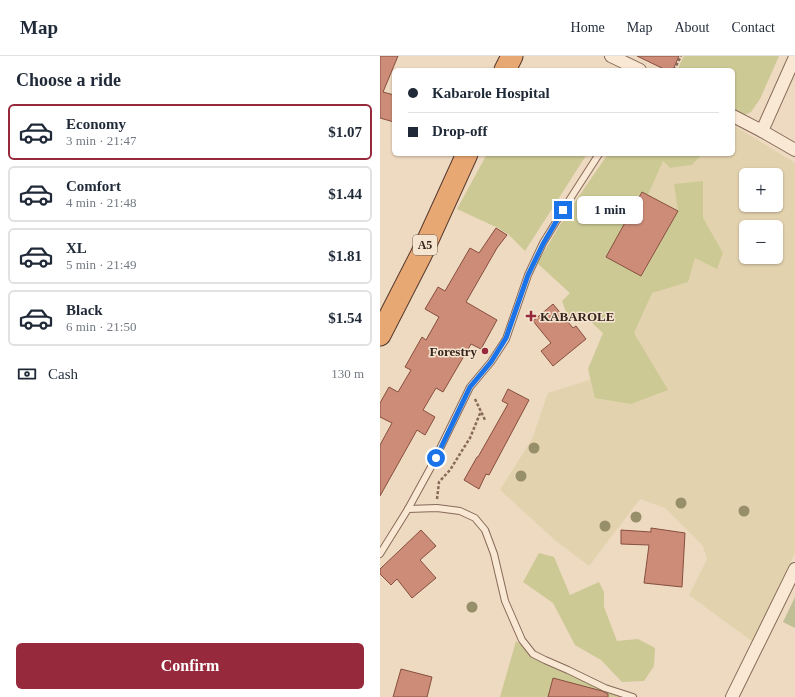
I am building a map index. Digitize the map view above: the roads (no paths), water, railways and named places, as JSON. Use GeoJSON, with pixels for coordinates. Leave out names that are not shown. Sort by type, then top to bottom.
{"type":"FeatureCollection","features":[{"type":"Feature","properties":{"kind":"highway"},"geometry":{"type":"LineString","coordinates":[[506,68],[512,56]]}},
{"type":"Feature","properties":{"kind":"highway","name":"A5"},"geometry":{"type":"LineString","coordinates":[[380,335],[421,255],[465,156]]}},
{"type":"Feature","properties":{"kind":"street"},"geometry":{"type":"LineString","coordinates":[[611,56],[632,68]]}},
{"type":"Feature","properties":{"kind":"street"},"geometry":{"type":"LineString","coordinates":[[762,130],[795,57]]}},
{"type":"Feature","properties":{"kind":"street"},"geometry":{"type":"LineString","coordinates":[[735,117],[762,130],[795,150]]}},
{"type":"Feature","properties":{"kind":"street"},"geometry":{"type":"LineString","coordinates":[[732,697],[795,569]]}},
{"type":"Feature","properties":{"kind":"lane"},"geometry":{"type":"LineString","coordinates":[[380,554],[408,509],[440,449],[470,387],[491,362],[506,338],[528,275],[543,244],[598,156]]}},
{"type":"Feature","properties":{"kind":"lane"},"geometry":{"type":"LineString","coordinates":[[408,509],[437,508],[460,511],[475,518],[485,530],[494,554],[505,601],[522,640],[533,654],[605,688],[633,697]]}},
{"type":"Feature","properties":{"kind":"place","name":"KABAROLE"},"geometry":{"type":"Point","coordinates":[531,316]}},
{"type":"Feature","properties":{"kind":"place","name":"Forestry"},"geometry":{"type":"Point","coordinates":[485,351]}}]}
